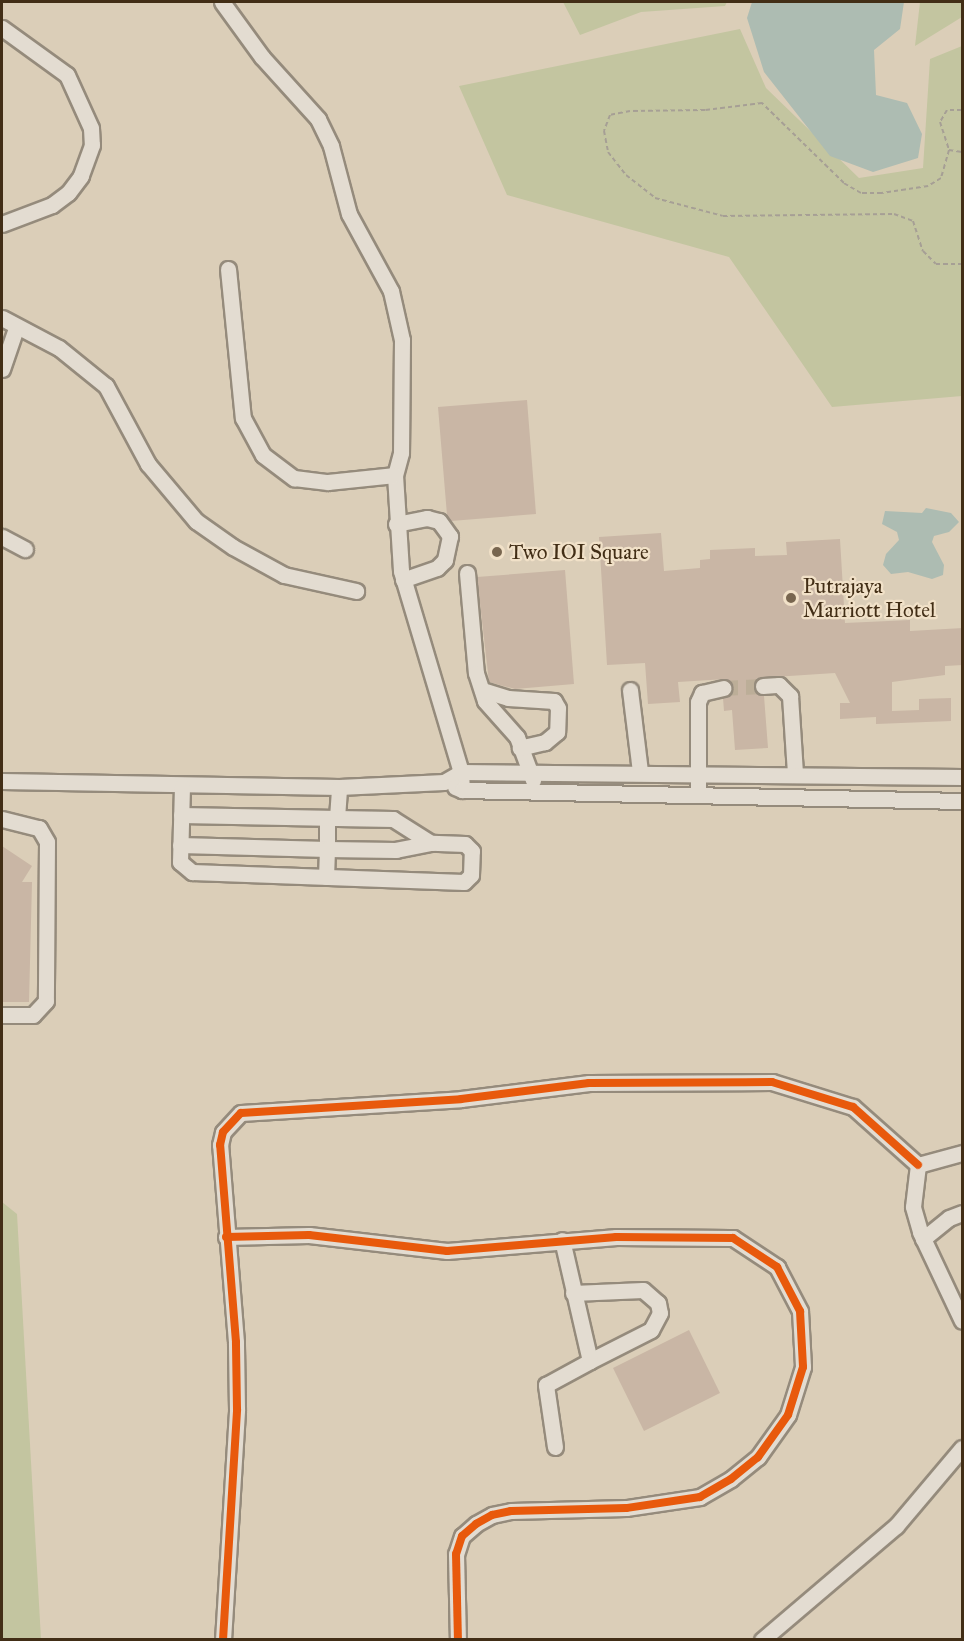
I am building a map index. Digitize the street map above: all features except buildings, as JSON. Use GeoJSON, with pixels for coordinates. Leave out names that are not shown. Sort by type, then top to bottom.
{"type":"FeatureCollection","features":[{"type":"Feature","properties":{"kind":"street"},"geometry":{"type":"LineString","coordinates":[[222,2],[262,57],[318,118],[331,146],[349,214],[391,291],[402,340],[401,453],[395,475],[396,524],[403,580],[461,772],[462,790]]}},
{"type":"Feature","properties":{"kind":"street"},"geometry":{"type":"LineString","coordinates":[[2,28],[67,75],[91,128],[92,145],[81,176],[68,193],[52,205],[2,224]]}},
{"type":"Feature","properties":{"kind":"street"},"geometry":{"type":"LineString","coordinates":[[228,268],[243,418],[263,455],[294,478],[328,482],[395,475]]}},
{"type":"Feature","properties":{"kind":"street"},"geometry":{"type":"LineString","coordinates":[[2,318],[16,328],[59,348],[106,386],[148,464],[196,521],[233,547],[284,575],[356,591]]}},
{"type":"Feature","properties":{"kind":"street"},"geometry":{"type":"LineString","coordinates":[[2,369],[16,328]]}},
{"type":"Feature","properties":{"kind":"street"},"geometry":{"type":"LineString","coordinates":[[396,524],[427,518],[439,521],[450,536],[445,560],[437,568],[403,580]]}},
{"type":"Feature","properties":{"kind":"street"},"geometry":{"type":"LineString","coordinates":[[2,537],[25,549]]}},
{"type":"Feature","properties":{"kind":"street"},"geometry":{"type":"LineString","coordinates":[[467,573],[476,674],[485,701],[508,723],[532,772],[535,792]]}},
{"type":"Feature","properties":{"kind":"street"},"geometry":{"type":"LineString","coordinates":[[763,686],[778,685],[790,696],[795,774]]}},
{"type":"Feature","properties":{"kind":"street"},"geometry":{"type":"LineString","coordinates":[[698,795],[700,773],[698,702],[702,693],[723,688]]}},
{"type":"Feature","properties":{"kind":"street"},"geometry":{"type":"LineString","coordinates":[[482,690],[508,698],[554,701],[558,708],[557,732],[545,742],[520,748]]}},
{"type":"Feature","properties":{"kind":"street"},"geometry":{"type":"LineString","coordinates":[[630,690],[640,772]]}},
{"type":"Feature","properties":{"kind":"street"},"geometry":{"type":"LineString","coordinates":[[444,782],[461,772],[963,777]]}},
{"type":"Feature","properties":{"kind":"street"},"geometry":{"type":"LineString","coordinates":[[2,781],[339,787],[444,782],[462,790],[963,801]]}},
{"type":"Feature","properties":{"kind":"street"},"geometry":{"type":"LineString","coordinates":[[180,845],[396,850],[431,843],[469,847],[469,879],[192,872],[180,862],[180,845],[182,786]]}},
{"type":"Feature","properties":{"kind":"street"},"geometry":{"type":"LineString","coordinates":[[326,877],[327,849],[339,787]]}},
{"type":"Feature","properties":{"kind":"street"},"geometry":{"type":"LineString","coordinates":[[181,815],[393,819],[431,843]]}},
{"type":"Feature","properties":{"kind":"street"},"geometry":{"type":"LineString","coordinates":[[2,819],[39,828],[47,842],[46,1001],[33,1015],[2,1015]]}},
{"type":"Feature","properties":{"kind":"street"},"geometry":{"type":"LineString","coordinates":[[223,1640],[237,1409],[236,1342],[220,1144],[230,1121],[254,1109],[461,1099],[590,1083],[772,1082],[853,1107],[918,1165]]}},
{"type":"Feature","properties":{"kind":"street"},"geometry":{"type":"LineString","coordinates":[[918,1165],[963,1153]]}},
{"type":"Feature","properties":{"kind":"street"},"geometry":{"type":"LineString","coordinates":[[918,1165],[913,1207],[923,1239],[963,1321]]}},
{"type":"Feature","properties":{"kind":"street"},"geometry":{"type":"LineString","coordinates":[[923,1239],[950,1218],[963,1213]]}},
{"type":"Feature","properties":{"kind":"street"},"geometry":{"type":"LineString","coordinates":[[226,1237],[309,1234],[447,1251],[562,1240],[733,1238],[777,1267],[800,1311],[803,1367],[788,1415],[758,1457],[731,1479],[700,1497],[626,1508],[511,1511],[492,1515],[476,1524],[462,1536],[456,1554],[458,1640]]}},
{"type":"Feature","properties":{"kind":"street"},"geometry":{"type":"LineString","coordinates":[[562,1240],[590,1361]]}},
{"type":"Feature","properties":{"kind":"street"},"geometry":{"type":"LineString","coordinates":[[555,1447],[546,1385],[651,1330],[660,1314],[658,1303],[643,1290],[573,1293]]}},
{"type":"Feature","properties":{"kind":"street"},"geometry":{"type":"LineString","coordinates":[[762,1640],[896,1526],[963,1448]]}},
{"type":"Feature","properties":{"kind":"path"},"geometry":{"type":"LineString","coordinates":[[963,110],[947,110],[940,122],[949,150],[941,178],[928,186],[861,193],[844,183],[762,103],[705,110],[630,111],[610,115],[604,131],[608,152],[626,175],[655,198],[723,216],[894,214],[913,221],[923,251],[936,264],[963,264]]}},
{"type":"Feature","properties":{"kind":"path"},"geometry":{"type":"LineString","coordinates":[[949,150],[963,152]]}},
{"type":"Feature","properties":{"kind":"green space"},"geometry":{"type":"Polygon","coordinates":[[[563,2],[727,2],[725,6],[641,12],[580,35],[563,2]]]}},
{"type":"Feature","properties":{"kind":"green space"},"geometry":{"type":"Polygon","coordinates":[[[920,2],[962,2],[962,17],[915,46],[920,2]]]}},
{"type":"Feature","properties":{"kind":"green space"},"geometry":{"type":"Polygon","coordinates":[[[740,29],[766,88],[859,178],[923,168],[930,59],[962,46],[962,396],[832,407],[729,257],[507,195],[459,86],[740,29]]]}},
{"type":"Feature","properties":{"kind":"green space"},"geometry":{"type":"Polygon","coordinates":[[[2,1202],[17,1214],[41,1639],[2,1639],[2,1202]]]}},
{"type":"Feature","properties":{"kind":"shaded area"},"geometry":{"type":"Polygon","coordinates":[[[752,2],[904,2],[900,29],[874,50],[876,95],[907,103],[922,134],[918,158],[873,172],[830,156],[764,72],[747,18],[752,2]]]}},
{"type":"Feature","properties":{"kind":"shaded area"},"geometry":{"type":"Polygon","coordinates":[[[926,508],[951,513],[959,522],[949,532],[934,536],[932,542],[944,565],[943,575],[932,579],[908,572],[891,574],[883,565],[886,554],[899,540],[897,532],[882,524],[885,511],[922,513],[926,508]]]}},
{"type":"Feature","properties":{"kind":"tunnel"},"geometry":{"type":"LineString","coordinates":[[723,688],[763,686]]}},
{"type":"Feature","properties":{"kind":"cycle path"},"geometry":{"type":"LineString","coordinates":[[223,1640],[237,1409],[236,1342],[220,1145],[223,1132],[241,1113],[461,1099],[589,1083],[772,1082],[853,1107],[918,1165]]}},
{"type":"Feature","properties":{"kind":"cycle path"},"geometry":{"type":"LineString","coordinates":[[226,1237],[309,1235],[447,1251],[616,1237],[733,1238],[777,1267],[800,1311],[803,1367],[788,1415],[758,1457],[731,1479],[700,1497],[626,1508],[511,1511],[492,1515],[476,1524],[462,1536],[456,1554],[458,1640]]}},
{"type":"Feature","properties":{"kind":"place","name":"Two IOI Square"},"geometry":{"type":"Point","coordinates":[497,552]}},
{"type":"Feature","properties":{"kind":"place","name":"Putrajaya Marriott Hotel"},"geometry":{"type":"Point","coordinates":[791,598]}}]}
